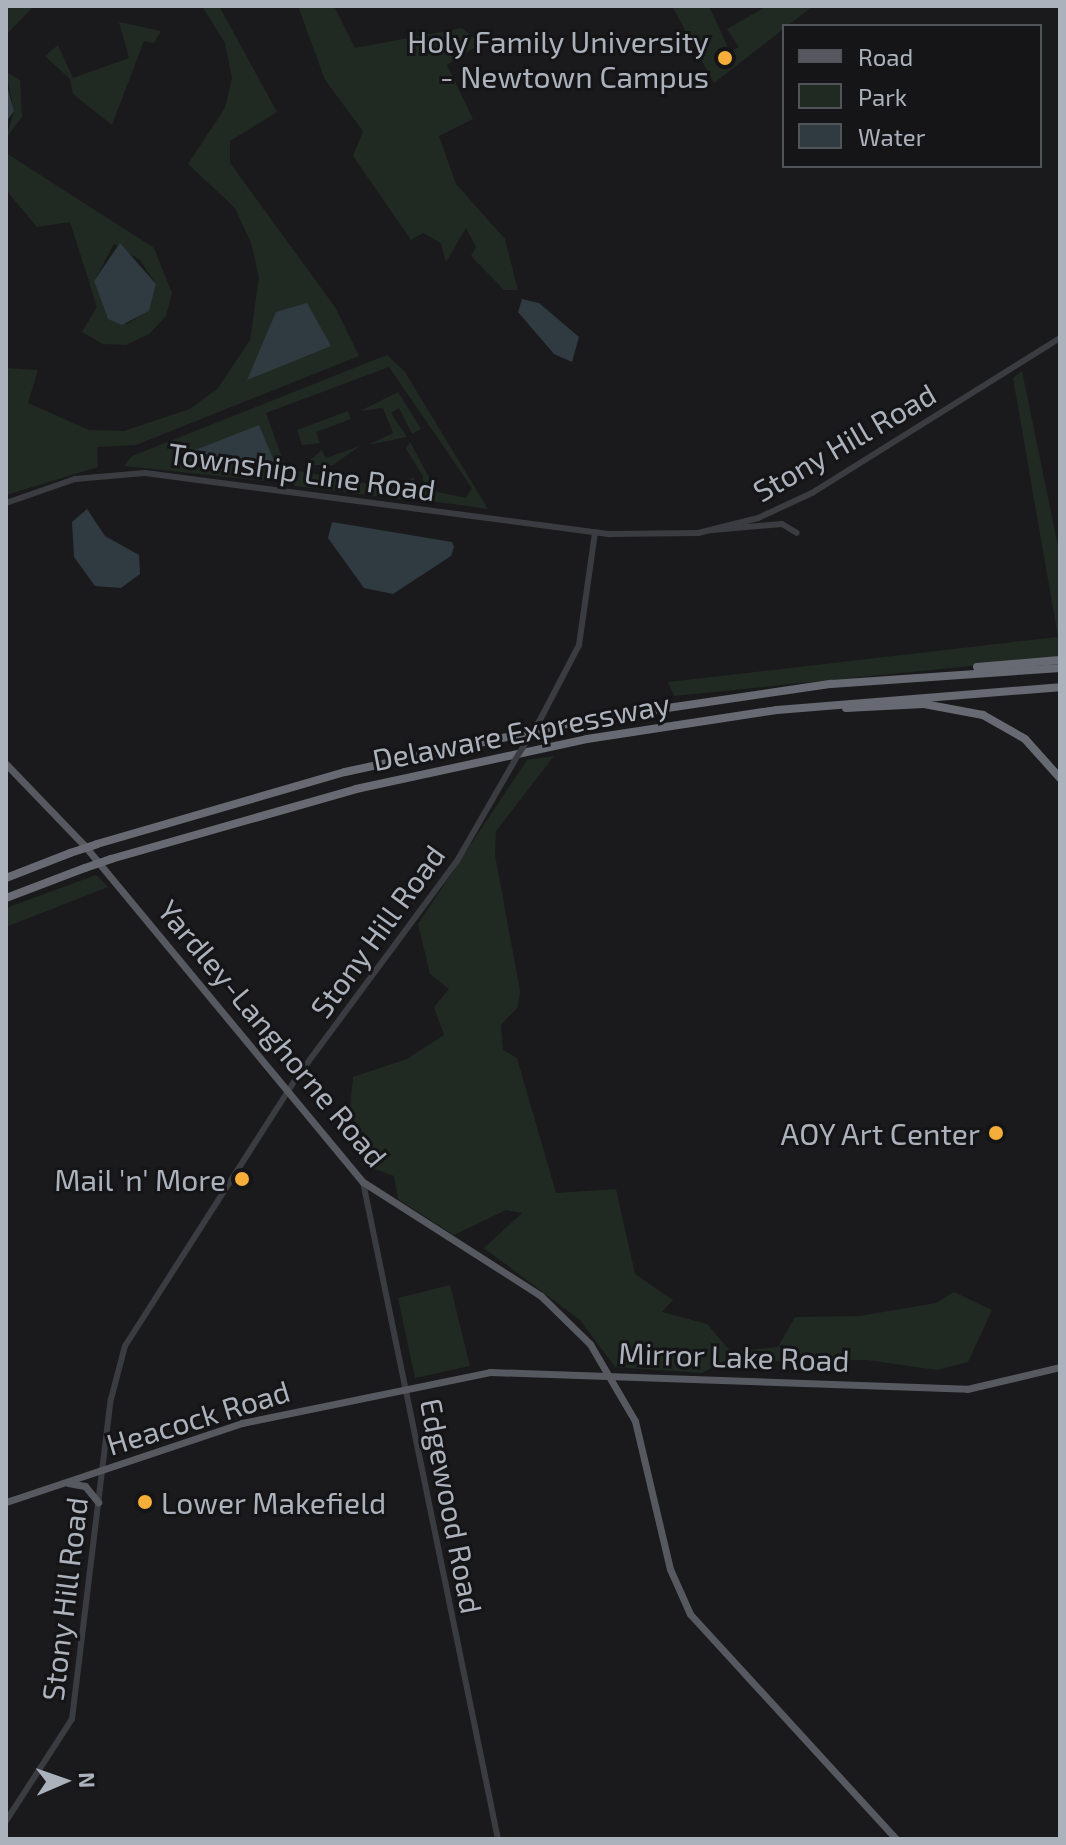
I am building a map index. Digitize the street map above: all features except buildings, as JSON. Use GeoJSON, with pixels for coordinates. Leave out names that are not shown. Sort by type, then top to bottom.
{"type":"FeatureCollection","features":[{"type":"Feature","properties":{"kind":"highway"},"geometry":{"type":"LineString","coordinates":[[938,675],[1060,660]]}},
{"type":"Feature","properties":{"kind":"highway","name":"Delaware Expressway"},"geometry":{"type":"LineString","coordinates":[[6,878],[97,844],[331,776],[518,732],[748,694],[938,675],[1060,668]]}},
{"type":"Feature","properties":{"kind":"highway","name":"Delaware Expressway"},"geometry":{"type":"LineString","coordinates":[[6,898],[111,859],[356,789],[587,739],[777,710],[1060,687]]}},
{"type":"Feature","properties":{"kind":"highway"},"geometry":{"type":"LineString","coordinates":[[587,739],[932,704],[998,722],[1060,778]]}},
{"type":"Feature","properties":{"kind":"main road","name":"Yardley-Langhorne Road"},"geometry":{"type":"LineString","coordinates":[[6,764],[78,837],[289,1088],[363,1182],[541,1296],[613,1375],[639,1432],[670,1569],[690,1614],[896,1839]]}},
{"type":"Feature","properties":{"kind":"main road","name":"Mirror Lake Road"},"geometry":{"type":"LineString","coordinates":[[406,1388],[511,1370],[967,1389],[1060,1367]]}},
{"type":"Feature","properties":{"kind":"main road","name":"Heacock Road"},"geometry":{"type":"LineString","coordinates":[[6,1502],[242,1423],[406,1388]]}},
{"type":"Feature","properties":{"kind":"main road"},"geometry":{"type":"LineString","coordinates":[[66,1482],[85,1486],[98,1502]]}},
{"type":"Feature","properties":{"kind":"street","name":"Stony Hill Road"},"geometry":{"type":"LineString","coordinates":[[6,1821],[72,1719],[102,1471],[125,1346],[289,1088],[441,884],[541,718],[579,645],[595,532],[712,530],[812,493],[1060,338]]}},
{"type":"Feature","properties":{"kind":"street","name":"Township Line Road"},"geometry":{"type":"LineString","coordinates":[[6,503],[75,479],[147,473],[595,532]]}},
{"type":"Feature","properties":{"kind":"street"},"geometry":{"type":"LineString","coordinates":[[712,530],[782,524],[797,533]]}},
{"type":"Feature","properties":{"kind":"street","name":"Edgewood Road"},"geometry":{"type":"LineString","coordinates":[[363,1182],[498,1839]]}},
{"type":"Feature","properties":{"kind":"green space"},"geometry":{"type":"Polygon","coordinates":[[[6,6],[34,6],[6,35],[6,6]]]}},
{"type":"Feature","properties":{"kind":"green space"},"geometry":{"type":"Polygon","coordinates":[[[202,6],[219,6],[277,112],[230,141],[230,163],[335,307],[359,356],[136,445],[97,447],[98,467],[6,495],[6,368],[38,370],[28,403],[89,430],[124,431],[190,409],[218,388],[250,340],[259,277],[251,243],[235,208],[188,164],[225,108],[232,78],[225,43],[202,6]]]}},
{"type":"Feature","properties":{"kind":"green space"},"geometry":{"type":"Polygon","coordinates":[[[298,6],[334,6],[355,48],[462,28],[475,39],[475,47],[447,65],[473,119],[439,136],[456,184],[505,239],[518,290],[504,290],[471,256],[476,247],[466,228],[446,262],[441,243],[423,233],[411,240],[353,156],[363,131],[325,80],[298,6]]]}},
{"type":"Feature","properties":{"kind":"green space","name":"Holy Family University - Newtown Campus"},"geometry":{"type":"Polygon","coordinates":[[[672,6],[709,6],[730,52],[739,47],[727,29],[767,6],[813,6],[790,24],[782,24],[782,30],[714,83],[672,6]]]}},
{"type":"Feature","properties":{"kind":"green space"},"geometry":{"type":"Polygon","coordinates":[[[119,22],[161,31],[154,43],[144,41],[112,125],[73,94],[70,79],[45,56],[58,45],[73,78],[129,58],[119,22]]]}},
{"type":"Feature","properties":{"kind":"green space"},"geometry":{"type":"Polygon","coordinates":[[[6,72],[20,80],[22,117],[6,138],[14,111],[6,72]]]}},
{"type":"Feature","properties":{"kind":"green space"},"geometry":{"type":"Polygon","coordinates":[[[6,153],[154,248],[172,293],[166,316],[149,334],[126,345],[103,344],[82,332],[97,307],[70,222],[37,227],[6,190],[6,153]],[[114,244],[94,281],[108,319],[127,324],[149,311],[156,284],[140,260],[114,244]]]}},
{"type":"Feature","properties":{"kind":"green space"},"geometry":{"type":"Polygon","coordinates":[[[387,355],[405,372],[488,509],[424,500],[423,476],[406,449],[410,442],[437,492],[466,498],[472,488],[389,367],[266,413],[284,463],[275,482],[124,466],[132,456],[387,355]]]}},
{"type":"Feature","properties":{"kind":"green space"},"geometry":{"type":"Polygon","coordinates":[[[1022,371],[1060,556],[1060,657],[674,696],[668,682],[1058,637],[1013,378],[1022,371]]]}},
{"type":"Feature","properties":{"kind":"green space"},"geometry":{"type":"Polygon","coordinates":[[[398,392],[421,429],[412,434],[399,408],[391,413],[407,437],[368,445],[393,433],[383,408],[360,411],[398,392]]]}},
{"type":"Feature","properties":{"kind":"green space"},"geometry":{"type":"Polygon","coordinates":[[[348,411],[351,419],[316,432],[320,443],[302,445],[297,430],[348,411]]]}},
{"type":"Feature","properties":{"kind":"green space"},"geometry":{"type":"Polygon","coordinates":[[[360,446],[333,465],[304,465],[322,450],[326,458],[360,446]]]}},
{"type":"Feature","properties":{"kind":"green space"},"geometry":{"type":"Polygon","coordinates":[[[293,470],[392,488],[414,477],[414,494],[407,500],[295,486],[288,478],[293,470]]]}},
{"type":"Feature","properties":{"kind":"green space"},"geometry":{"type":"Polygon","coordinates":[[[554,756],[496,831],[495,855],[520,991],[518,1007],[501,1025],[503,1050],[517,1058],[556,1193],[616,1189],[635,1274],[673,1300],[662,1312],[707,1324],[731,1352],[778,1347],[795,1317],[860,1316],[936,1303],[954,1292],[992,1310],[968,1362],[937,1370],[867,1360],[723,1362],[702,1373],[615,1367],[580,1320],[484,1248],[522,1213],[506,1210],[454,1235],[398,1199],[394,1176],[361,1164],[367,1154],[350,1109],[353,1077],[407,1059],[444,1035],[434,1007],[449,989],[430,974],[418,924],[527,760],[554,756]]]}},
{"type":"Feature","properties":{"kind":"green space"},"geometry":{"type":"Polygon","coordinates":[[[96,875],[108,887],[6,927],[6,908],[96,875]]]}},
{"type":"Feature","properties":{"kind":"green space"},"geometry":{"type":"Polygon","coordinates":[[[450,1285],[470,1366],[415,1378],[398,1298],[450,1285]]]}},
{"type":"Feature","properties":{"kind":"water"},"geometry":{"type":"Polygon","coordinates":[[[6,82],[14,111],[6,122],[6,82]]]}},
{"type":"Feature","properties":{"kind":"water"},"geometry":{"type":"Polygon","coordinates":[[[120,243],[156,284],[149,311],[122,325],[108,319],[94,281],[120,243]]]}},
{"type":"Feature","properties":{"kind":"water"},"geometry":{"type":"Polygon","coordinates":[[[522,299],[539,303],[579,337],[572,362],[554,354],[518,312],[522,299]]]}},
{"type":"Feature","properties":{"kind":"water"},"geometry":{"type":"Polygon","coordinates":[[[307,303],[331,346],[247,380],[276,312],[307,303]]]}},
{"type":"Feature","properties":{"kind":"water"},"geometry":{"type":"Polygon","coordinates":[[[259,425],[274,461],[268,466],[190,452],[259,425]]]}},
{"type":"Feature","properties":{"kind":"water"},"geometry":{"type":"Polygon","coordinates":[[[87,509],[105,536],[139,555],[140,574],[121,588],[95,586],[74,557],[72,522],[87,509]]]}},
{"type":"Feature","properties":{"kind":"water"},"geometry":{"type":"Polygon","coordinates":[[[332,522],[452,542],[454,547],[451,556],[393,594],[364,588],[328,538],[332,522]]]}},
{"type":"Feature","properties":{"kind":"place","name":"Holy Family University - Newtown Campus"},"geometry":{"type":"Point","coordinates":[725,58]}},
{"type":"Feature","properties":{"kind":"place","name":"AOY Art Center"},"geometry":{"type":"Point","coordinates":[996,1133]}},
{"type":"Feature","properties":{"kind":"place","name":"Mail 'n' More"},"geometry":{"type":"Point","coordinates":[242,1179]}},
{"type":"Feature","properties":{"kind":"place","name":"Lower Makefield"},"geometry":{"type":"Point","coordinates":[145,1502]}}]}
